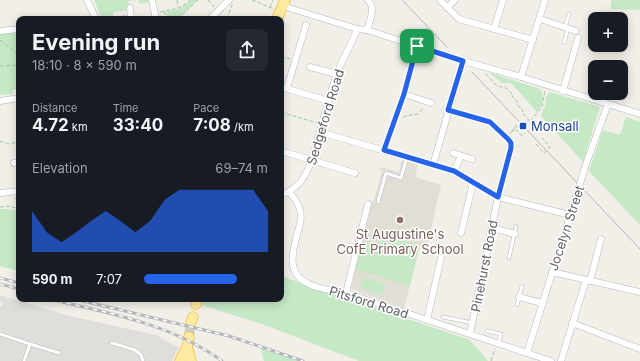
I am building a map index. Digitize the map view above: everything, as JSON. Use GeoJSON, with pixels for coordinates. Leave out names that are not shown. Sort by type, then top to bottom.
{"type":"FeatureCollection","features":[{"type":"Feature","properties":{"kind":"highway"},"geometry":{"type":"LineString","coordinates":[[180,361],[188,342],[191,361]]}},
{"type":"Feature","properties":{"kind":"street"},"geometry":{"type":"LineString","coordinates":[[87,0],[95,16]]}},
{"type":"Feature","properties":{"kind":"street"},"geometry":{"type":"LineString","coordinates":[[152,0],[155,16]]}},
{"type":"Feature","properties":{"kind":"street"},"geometry":{"type":"LineString","coordinates":[[367,30],[373,9],[372,4],[368,0]]}},
{"type":"Feature","properties":{"kind":"street"},"geometry":{"type":"LineString","coordinates":[[440,0],[459,19],[533,40]]}},
{"type":"Feature","properties":{"kind":"street"},"geometry":{"type":"LineString","coordinates":[[447,8],[455,0]]}},
{"type":"Feature","properties":{"kind":"street"},"geometry":{"type":"LineString","coordinates":[[494,29],[503,0]]}},
{"type":"Feature","properties":{"kind":"street"},"geometry":{"type":"LineString","coordinates":[[521,77],[540,19],[544,0]]}},
{"type":"Feature","properties":{"kind":"street"},"geometry":{"type":"LineString","coordinates":[[214,16],[231,1]]}},
{"type":"Feature","properties":{"kind":"street"},"geometry":{"type":"LineString","coordinates":[[130,8],[131,16]]}},
{"type":"Feature","properties":{"kind":"street"},"geometry":{"type":"LineString","coordinates":[[280,9],[357,29],[367,30],[463,61],[521,77],[640,114]]}},
{"type":"Feature","properties":{"kind":"street"},"geometry":{"type":"LineString","coordinates":[[540,19],[576,31]]}},
{"type":"Feature","properties":{"kind":"street"},"geometry":{"type":"LineString","coordinates":[[306,25],[295,61],[285,86],[329,101]]}},
{"type":"Feature","properties":{"kind":"street"},"geometry":{"type":"LineString","coordinates":[[0,31],[16,29]]}},
{"type":"Feature","properties":{"kind":"street","name":"Sedgeford Road"},"geometry":{"type":"LineString","coordinates":[[284,194],[297,187],[307,173],[337,74],[357,29]]}},
{"type":"Feature","properties":{"kind":"street"},"geometry":{"type":"LineString","coordinates":[[563,91],[578,38]]}},
{"type":"Feature","properties":{"kind":"street"},"geometry":{"type":"LineString","coordinates":[[384,150],[404,94],[417,46]]}},
{"type":"Feature","properties":{"kind":"street"},"geometry":{"type":"LineString","coordinates":[[433,165],[463,61]]}},
{"type":"Feature","properties":{"kind":"street"},"geometry":{"type":"LineString","coordinates":[[310,67],[337,74]]}},
{"type":"Feature","properties":{"kind":"street"},"geometry":{"type":"LineString","coordinates":[[404,94],[428,102]]}},
{"type":"Feature","properties":{"kind":"street"},"geometry":{"type":"LineString","coordinates":[[0,101],[16,98]]}},
{"type":"Feature","properties":{"kind":"street","name":"Jocelyn Street"},"geometry":{"type":"LineString","coordinates":[[527,353],[585,167],[608,104]]}},
{"type":"Feature","properties":{"kind":"street","name":"Pinehurst Road"},"geometry":{"type":"LineString","coordinates":[[448,110],[490,122],[510,141],[511,148],[498,197],[470,334]]}},
{"type":"Feature","properties":{"kind":"street"},"geometry":{"type":"LineString","coordinates":[[320,132],[454,171],[498,197],[570,215]]}},
{"type":"Feature","properties":{"kind":"street"},"geometry":{"type":"LineString","coordinates":[[284,152],[355,173]]}},
{"type":"Feature","properties":{"kind":"street"},"geometry":{"type":"LineString","coordinates":[[453,153],[472,159]]}},
{"type":"Feature","properties":{"kind":"street"},"geometry":{"type":"LineString","coordinates":[[454,171],[461,156]]}},
{"type":"Feature","properties":{"kind":"street"},"geometry":{"type":"LineString","coordinates":[[461,233],[473,183]]}},
{"type":"Feature","properties":{"kind":"street"},"geometry":{"type":"LineString","coordinates":[[0,193],[16,191]]}},
{"type":"Feature","properties":{"kind":"street","name":"Pitsford Road"},"geometry":{"type":"LineString","coordinates":[[289,192],[300,208],[301,216],[293,251],[292,264],[296,274],[302,280],[324,289],[346,293],[551,361]]}},
{"type":"Feature","properties":{"kind":"street"},"geometry":{"type":"LineString","coordinates":[[346,293],[368,204]]}},
{"type":"Feature","properties":{"kind":"street"},"geometry":{"type":"LineString","coordinates":[[492,228],[514,234]]}},
{"type":"Feature","properties":{"kind":"street"},"geometry":{"type":"LineString","coordinates":[[561,361],[572,323],[601,239]]}},
{"type":"Feature","properties":{"kind":"street"},"geometry":{"type":"LineString","coordinates":[[427,320],[441,258]]}},
{"type":"Feature","properties":{"kind":"street"},"geometry":{"type":"LineString","coordinates":[[552,272],[640,292]]}},
{"type":"Feature","properties":{"kind":"street"},"geometry":{"type":"LineString","coordinates":[[519,297],[542,303]]}},
{"type":"Feature","properties":{"kind":"street"},"geometry":{"type":"LineString","coordinates":[[572,323],[640,349]]}},
{"type":"Feature","properties":{"kind":"lane"},"geometry":{"type":"LineString","coordinates":[[564,42],[569,14]]}},
{"type":"Feature","properties":{"kind":"lane"},"geometry":{"type":"LineString","coordinates":[[378,202],[386,174],[401,178],[407,157]]}},
{"type":"Feature","properties":{"kind":"lane"},"geometry":{"type":"LineString","coordinates":[[509,258],[516,226]]}},
{"type":"Feature","properties":{"kind":"lane"},"geometry":{"type":"LineString","coordinates":[[517,305],[522,286]]}},
{"type":"Feature","properties":{"kind":"lane"},"geometry":{"type":"LineString","coordinates":[[443,317],[473,323]]}},
{"type":"Feature","properties":{"kind":"lane"},"geometry":{"type":"LineString","coordinates":[[487,331],[501,334],[498,343]]}},
{"type":"Feature","properties":{"kind":"lane"},"geometry":{"type":"LineString","coordinates":[[0,334],[59,353]]}},
{"type":"Feature","properties":{"kind":"lane"},"geometry":{"type":"LineString","coordinates":[[24,361],[30,344]]}},
{"type":"Feature","properties":{"kind":"lane"},"geometry":{"type":"LineString","coordinates":[[112,344],[135,350],[141,355],[143,361]]}},
{"type":"Feature","properties":{"kind":"path"},"geometry":{"type":"LineString","coordinates":[[177,0],[178,8]]}},
{"type":"Feature","properties":{"kind":"path"},"geometry":{"type":"LineString","coordinates":[[158,12],[178,8],[191,0]]}},
{"type":"Feature","properties":{"kind":"path"},"geometry":{"type":"LineString","coordinates":[[181,16],[198,0]]}},
{"type":"Feature","properties":{"kind":"path"},"geometry":{"type":"LineString","coordinates":[[208,0],[216,9]]}},
{"type":"Feature","properties":{"kind":"path"},"geometry":{"type":"LineString","coordinates":[[252,0],[270,8],[280,9]]}},
{"type":"Feature","properties":{"kind":"path"},"geometry":{"type":"LineString","coordinates":[[270,8],[273,0]]}},
{"type":"Feature","properties":{"kind":"path"},"geometry":{"type":"LineString","coordinates":[[228,16],[231,1]]}},
{"type":"Feature","properties":{"kind":"path"},"geometry":{"type":"LineString","coordinates":[[164,11],[165,16]]}},
{"type":"Feature","properties":{"kind":"path"},"geometry":{"type":"LineString","coordinates":[[0,40],[16,53]]}},
{"type":"Feature","properties":{"kind":"path"},"geometry":{"type":"LineString","coordinates":[[284,57],[295,61]]}},
{"type":"Feature","properties":{"kind":"path"},"geometry":{"type":"LineString","coordinates":[[0,66],[16,65]]}},
{"type":"Feature","properties":{"kind":"path"},"geometry":{"type":"LineString","coordinates":[[486,68],[485,73],[497,86],[506,88],[513,95],[512,96],[518,103],[517,104],[523,111],[522,112],[533,126],[535,124],[531,120],[542,107],[545,85]]}},
{"type":"Feature","properties":{"kind":"path"},"geometry":{"type":"LineString","coordinates":[[397,116],[402,117],[417,115],[428,102]]}},
{"type":"Feature","properties":{"kind":"path"},"geometry":{"type":"LineString","coordinates":[[284,113],[322,125]]}},
{"type":"Feature","properties":{"kind":"path"},"geometry":{"type":"LineString","coordinates":[[512,131],[516,125],[519,129],[520,128]]}},
{"type":"Feature","properties":{"kind":"path"},"geometry":{"type":"LineString","coordinates":[[516,130],[522,136],[525,133]]}},
{"type":"Feature","properties":{"kind":"path"},"geometry":{"type":"LineString","coordinates":[[536,144],[544,153],[547,151],[550,147],[542,138]]}},
{"type":"Feature","properties":{"kind":"path"},"geometry":{"type":"LineString","coordinates":[[0,141],[8,144],[16,143]]}},
{"type":"Feature","properties":{"kind":"path"},"geometry":{"type":"LineString","coordinates":[[0,207],[9,206],[16,208]]}},
{"type":"Feature","properties":{"kind":"path"},"geometry":{"type":"LineString","coordinates":[[491,361],[498,343]]}},
{"type":"Feature","properties":{"kind":"shaded area","name":"St Augustine's CofE Primary School"},"geometry":{"type":"Polygon","coordinates":[[[402,160],[418,164],[415,177],[441,185],[427,247],[420,246],[404,308],[355,291],[351,288],[371,200],[372,202],[374,200],[382,171],[380,170],[381,167],[399,172],[402,160]]]}},
{"type":"Feature","properties":{"kind":"shaded area"},"geometry":{"type":"Polygon","coordinates":[[[0,295],[16,300],[16,302],[23,302],[70,316],[156,335],[179,348],[172,361],[0,361],[0,306],[3,306],[0,300],[0,295]]]}},
{"type":"Feature","properties":{"kind":"green space"},"geometry":{"type":"Polygon","coordinates":[[[94,0],[139,0],[128,1],[129,10],[113,12],[113,16],[101,16],[94,0]]]}},
{"type":"Feature","properties":{"kind":"green space"},"geometry":{"type":"Polygon","coordinates":[[[139,0],[148,0],[149,2],[139,4],[139,0]]]}},
{"type":"Feature","properties":{"kind":"green space"},"geometry":{"type":"Polygon","coordinates":[[[192,0],[197,0],[181,16],[167,16],[166,12],[179,9],[192,0]]]}},
{"type":"Feature","properties":{"kind":"green space"},"geometry":{"type":"Polygon","coordinates":[[[611,0],[640,0],[640,10],[611,9],[611,0]]]}},
{"type":"Feature","properties":{"kind":"green space"},"geometry":{"type":"Polygon","coordinates":[[[16,32],[16,89],[12,90],[13,94],[0,95],[0,34],[16,32]]]}},
{"type":"Feature","properties":{"kind":"green space"},"geometry":{"type":"Polygon","coordinates":[[[488,72],[540,89],[543,101],[541,107],[537,112],[511,83],[502,83],[488,72]]]}},
{"type":"Feature","properties":{"kind":"green space"},"geometry":{"type":"Polygon","coordinates":[[[550,92],[600,107],[583,162],[541,116],[545,106],[546,97],[550,92]]]}},
{"type":"Feature","properties":{"kind":"green space"},"geometry":{"type":"Polygon","coordinates":[[[626,117],[640,122],[640,225],[589,171],[603,130],[620,135],[626,117]]]}},
{"type":"Feature","properties":{"kind":"green space"},"geometry":{"type":"Polygon","coordinates":[[[0,209],[16,210],[16,270],[0,266],[0,209]]]}},
{"type":"Feature","properties":{"kind":"green space"},"geometry":{"type":"Polygon","coordinates":[[[382,234],[394,237],[395,235],[406,239],[406,242],[416,244],[414,252],[418,253],[410,286],[355,269],[361,242],[379,245],[382,234]]]}},
{"type":"Feature","properties":{"kind":"green space"},"geometry":{"type":"Polygon","coordinates":[[[284,277],[470,340],[488,361],[359,361],[262,324],[201,305],[202,302],[284,302],[284,277]]]}},
{"type":"Feature","properties":{"kind":"green space"},"geometry":{"type":"Polygon","coordinates":[[[364,277],[386,284],[382,295],[360,288],[364,277]]]}},
{"type":"Feature","properties":{"kind":"green space"},"geometry":{"type":"Polygon","coordinates":[[[260,348],[300,361],[264,361],[260,348]]]}},
{"type":"Feature","properties":{"kind":"tunnel"},"geometry":{"type":"LineString","coordinates":[[189,337],[191,322]]}},
{"type":"Feature","properties":{"kind":"tram line"},"geometry":{"type":"LineString","coordinates":[[402,0],[447,47]]}},
{"type":"Feature","properties":{"kind":"tram line"},"geometry":{"type":"LineString","coordinates":[[472,72],[640,249]]}},
{"type":"Feature","properties":{"kind":"railway"},"geometry":{"type":"LineString","coordinates":[[0,278],[16,282]]}},
{"type":"Feature","properties":{"kind":"railway"},"geometry":{"type":"LineString","coordinates":[[0,284],[16,288]]}},
{"type":"Feature","properties":{"kind":"railway"},"geometry":{"type":"LineString","coordinates":[[62,302],[117,315],[161,329],[203,348],[222,361]]}},
{"type":"Feature","properties":{"kind":"railway"},"geometry":{"type":"LineString","coordinates":[[87,302],[229,336],[303,361]]}},
{"type":"Feature","properties":{"kind":"place","name":"Monsall"},"geometry":{"type":"Point","coordinates":[523,126]}},
{"type":"Feature","properties":{"kind":"place","name":"St Augustine's CofE Primary School"},"geometry":{"type":"Point","coordinates":[400,220]}},
{"type":"Feature","properties":{"kind":"route"},"geometry":{"type":"LineString","coordinates":[[417,46],[463,61],[448,110],[490,122],[510,141],[511,148],[498,197],[454,171],[384,150],[404,94],[417,46]]}}]}
